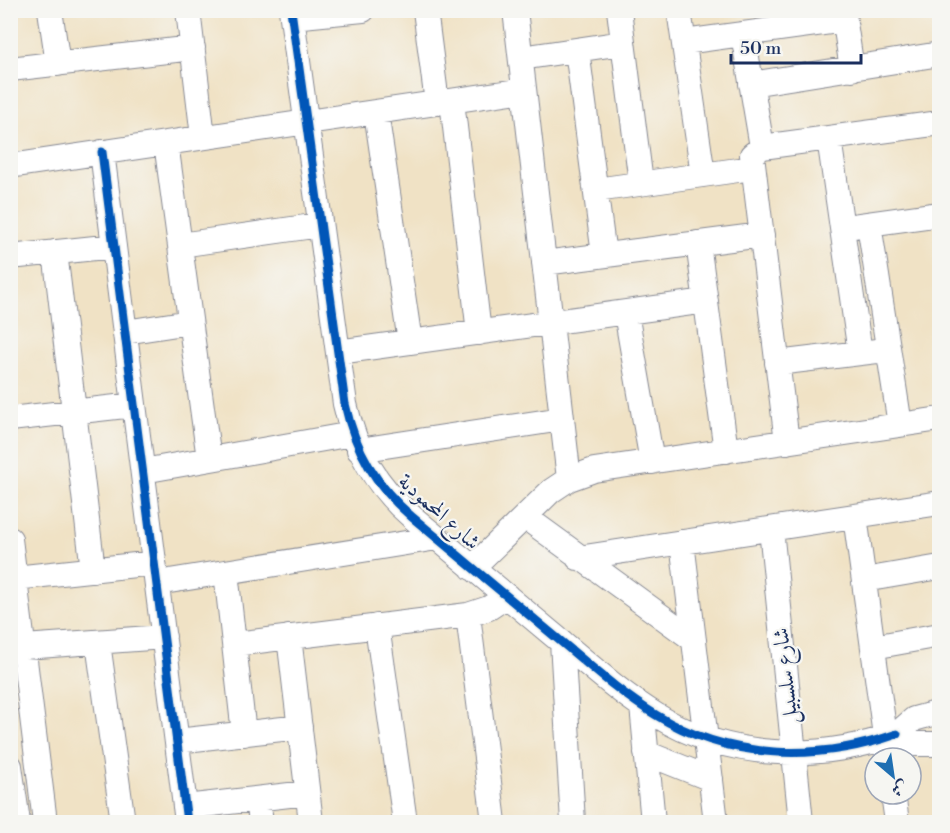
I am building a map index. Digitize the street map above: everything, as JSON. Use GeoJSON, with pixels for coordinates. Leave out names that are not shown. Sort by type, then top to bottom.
{"type":"FeatureCollection","features":[{"type":"Feature","properties":{"kind":"street"},"geometry":{"type":"LineString","coordinates":[[50,10],[58,64]]}},
{"type":"Feature","properties":{"kind":"street"},"geometry":{"type":"LineString","coordinates":[[188,10],[203,137]]}},
{"type":"Feature","properties":{"kind":"street"},"geometry":{"type":"LineString","coordinates":[[292,14],[363,10]]}},
{"type":"Feature","properties":{"kind":"street"},"geometry":{"type":"LineString","coordinates":[[425,10],[444,102],[480,333]]}},
{"type":"Feature","properties":{"kind":"street"},"geometry":{"type":"LineString","coordinates":[[515,10],[569,478]]}},
{"type":"Feature","properties":{"kind":"street"},"geometry":{"type":"LineString","coordinates":[[619,10],[641,183]]}},
{"type":"Feature","properties":{"kind":"street"},"geometry":{"type":"LineString","coordinates":[[679,10],[703,175]]}},
{"type":"Feature","properties":{"kind":"street","name":"شارع المحمودية"},"geometry":{"type":"LineString","coordinates":[[292,14],[345,404],[356,442],[387,494],[562,642],[642,706],[673,724],[705,738],[749,749],[794,753],[890,743]]}},
{"type":"Feature","properties":{"kind":"street"},"geometry":{"type":"LineString","coordinates":[[684,42],[743,34],[844,15],[852,69]]}},
{"type":"Feature","properties":{"kind":"street"},"geometry":{"type":"LineString","coordinates":[[743,34],[752,84],[762,235],[787,442]]}},
{"type":"Feature","properties":{"kind":"street"},"geometry":{"type":"LineString","coordinates":[[521,58],[623,44]]}},
{"type":"Feature","properties":{"kind":"street"},"geometry":{"type":"LineString","coordinates":[[10,69],[192,48]]}},
{"type":"Feature","properties":{"kind":"street"},"geometry":{"type":"LineString","coordinates":[[577,50],[604,255]]}},
{"type":"Feature","properties":{"kind":"street"},"geometry":{"type":"LineString","coordinates":[[752,84],[939,54]]}},
{"type":"Feature","properties":{"kind":"street"},"geometry":{"type":"LineString","coordinates":[[10,166],[524,90]]}},
{"type":"Feature","properties":{"kind":"street"},"geometry":{"type":"LineString","coordinates":[[376,112],[410,342]]}},
{"type":"Feature","properties":{"kind":"street"},"geometry":{"type":"LineString","coordinates":[[596,190],[703,175],[757,157],[829,138],[939,123]]}},
{"type":"Feature","properties":{"kind":"street"},"geometry":{"type":"LineString","coordinates":[[829,138],[860,352]]}},
{"type":"Feature","properties":{"kind":"street"},"geometry":{"type":"LineString","coordinates":[[166,142],[209,459]]}},
{"type":"Feature","properties":{"kind":"street"},"geometry":{"type":"LineString","coordinates":[[102,152],[186,815],[258,799],[307,793]]}},
{"type":"Feature","properties":{"kind":"street"},"geometry":{"type":"LineString","coordinates":[[842,227],[939,214]]}},
{"type":"Feature","properties":{"kind":"street"},"geometry":{"type":"LineString","coordinates":[[869,224],[900,425]]}},
{"type":"Feature","properties":{"kind":"street"},"geometry":{"type":"LineString","coordinates":[[180,245],[320,225]]}},
{"type":"Feature","properties":{"kind":"street"},"geometry":{"type":"LineString","coordinates":[[544,263],[762,235]]}},
{"type":"Feature","properties":{"kind":"street"},"geometry":{"type":"LineString","coordinates":[[698,243],[726,451]]}},
{"type":"Feature","properties":{"kind":"street"},"geometry":{"type":"LineString","coordinates":[[10,257],[114,246]]}},
{"type":"Feature","properties":{"kind":"street"},"geometry":{"type":"LineString","coordinates":[[55,252],[93,570]]}},
{"type":"Feature","properties":{"kind":"street"},"geometry":{"type":"LineString","coordinates":[[338,352],[706,302]]}},
{"type":"Feature","properties":{"kind":"street"},"geometry":{"type":"LineString","coordinates":[[626,313],[652,462]]}},
{"type":"Feature","properties":{"kind":"street"},"geometry":{"type":"LineString","coordinates":[[125,332],[190,322]]}},
{"type":"Feature","properties":{"kind":"street"},"geometry":{"type":"LineString","coordinates":[[777,363],[888,349]]}},
{"type":"Feature","properties":{"kind":"street"},"geometry":{"type":"LineString","coordinates":[[10,419],[134,405]]}},
{"type":"Feature","properties":{"kind":"street"},"geometry":{"type":"LineString","coordinates":[[142,471],[209,459],[562,419]]}},
{"type":"Feature","properties":{"kind":"street"},"geometry":{"type":"LineString","coordinates":[[472,568],[551,491],[569,478],[594,470],[939,419]]}},
{"type":"Feature","properties":{"kind":"street"},"geometry":{"type":"LineString","coordinates":[[578,558],[939,503]]}},
{"type":"Feature","properties":{"kind":"street"},"geometry":{"type":"LineString","coordinates":[[855,516],[873,647],[890,743]]}},
{"type":"Feature","properties":{"kind":"street"},"geometry":{"type":"LineString","coordinates":[[525,517],[578,558],[694,640]]}},
{"type":"Feature","properties":{"kind":"street","name":"شارع سلسبيل"},"geometry":{"type":"LineString","coordinates":[[771,529],[801,822]]}},
{"type":"Feature","properties":{"kind":"street"},"geometry":{"type":"LineString","coordinates":[[15,578],[93,570],[155,573],[226,572],[437,538]]}},
{"type":"Feature","properties":{"kind":"street"},"geometry":{"type":"LineString","coordinates":[[10,539],[45,822]]}},
{"type":"Feature","properties":{"kind":"street"},"geometry":{"type":"LineString","coordinates":[[682,542],[716,822]]}},
{"type":"Feature","properties":{"kind":"street"},"geometry":{"type":"LineString","coordinates":[[864,580],[939,567]]}},
{"type":"Feature","properties":{"kind":"street"},"geometry":{"type":"LineString","coordinates":[[226,572],[244,734]]}},
{"type":"Feature","properties":{"kind":"street"},"geometry":{"type":"LineString","coordinates":[[235,644],[468,615],[489,608],[507,596]]}},
{"type":"Feature","properties":{"kind":"street"},"geometry":{"type":"LineString","coordinates":[[468,615],[494,822]]}},
{"type":"Feature","properties":{"kind":"street"},"geometry":{"type":"LineString","coordinates":[[377,626],[405,822]]}},
{"type":"Feature","properties":{"kind":"street"},"geometry":{"type":"LineString","coordinates":[[873,647],[939,635]]}},
{"type":"Feature","properties":{"kind":"street"},"geometry":{"type":"LineString","coordinates":[[24,647],[164,637]]}},
{"type":"Feature","properties":{"kind":"street"},"geometry":{"type":"LineString","coordinates":[[289,637],[311,822]]}},
{"type":"Feature","properties":{"kind":"street"},"geometry":{"type":"LineString","coordinates":[[562,642],[573,822]]}},
{"type":"Feature","properties":{"kind":"street"},"geometry":{"type":"LineString","coordinates":[[98,643],[123,822]]}},
{"type":"Feature","properties":{"kind":"street"},"geometry":{"type":"LineString","coordinates":[[642,706],[653,822]]}},
{"type":"Feature","properties":{"kind":"street"},"geometry":{"type":"LineString","coordinates":[[890,743],[914,718],[939,712]]}},
{"type":"Feature","properties":{"kind":"street"},"geometry":{"type":"LineString","coordinates":[[177,741],[300,727]]}},
{"type":"Feature","properties":{"kind":"street"},"geometry":{"type":"LineString","coordinates":[[890,743],[939,744]]}},
{"type":"Feature","properties":{"kind":"street"},"geometry":{"type":"LineString","coordinates":[[646,753],[711,779]]}},
{"type":"Feature","properties":{"kind":"street"},"geometry":{"type":"LineString","coordinates":[[10,766],[18,822]]}},
{"type":"Feature","properties":{"kind":"street"},"geometry":{"type":"LineString","coordinates":[[258,799],[261,822]]}},
{"type":"Feature","properties":{"kind":"street"},"geometry":{"type":"LineString","coordinates":[[895,806],[897,822]]}},
{"type":"Feature","properties":{"kind":"cycle path"},"geometry":{"type":"LineString","coordinates":[[291,10],[345,404],[361,452],[388,493],[412,517],[615,686],[656,715],[684,730],[713,741],[774,752],[836,749],[897,734]]}},
{"type":"Feature","properties":{"kind":"cycle path"},"geometry":{"type":"LineString","coordinates":[[102,152],[187,822]]}}]}
